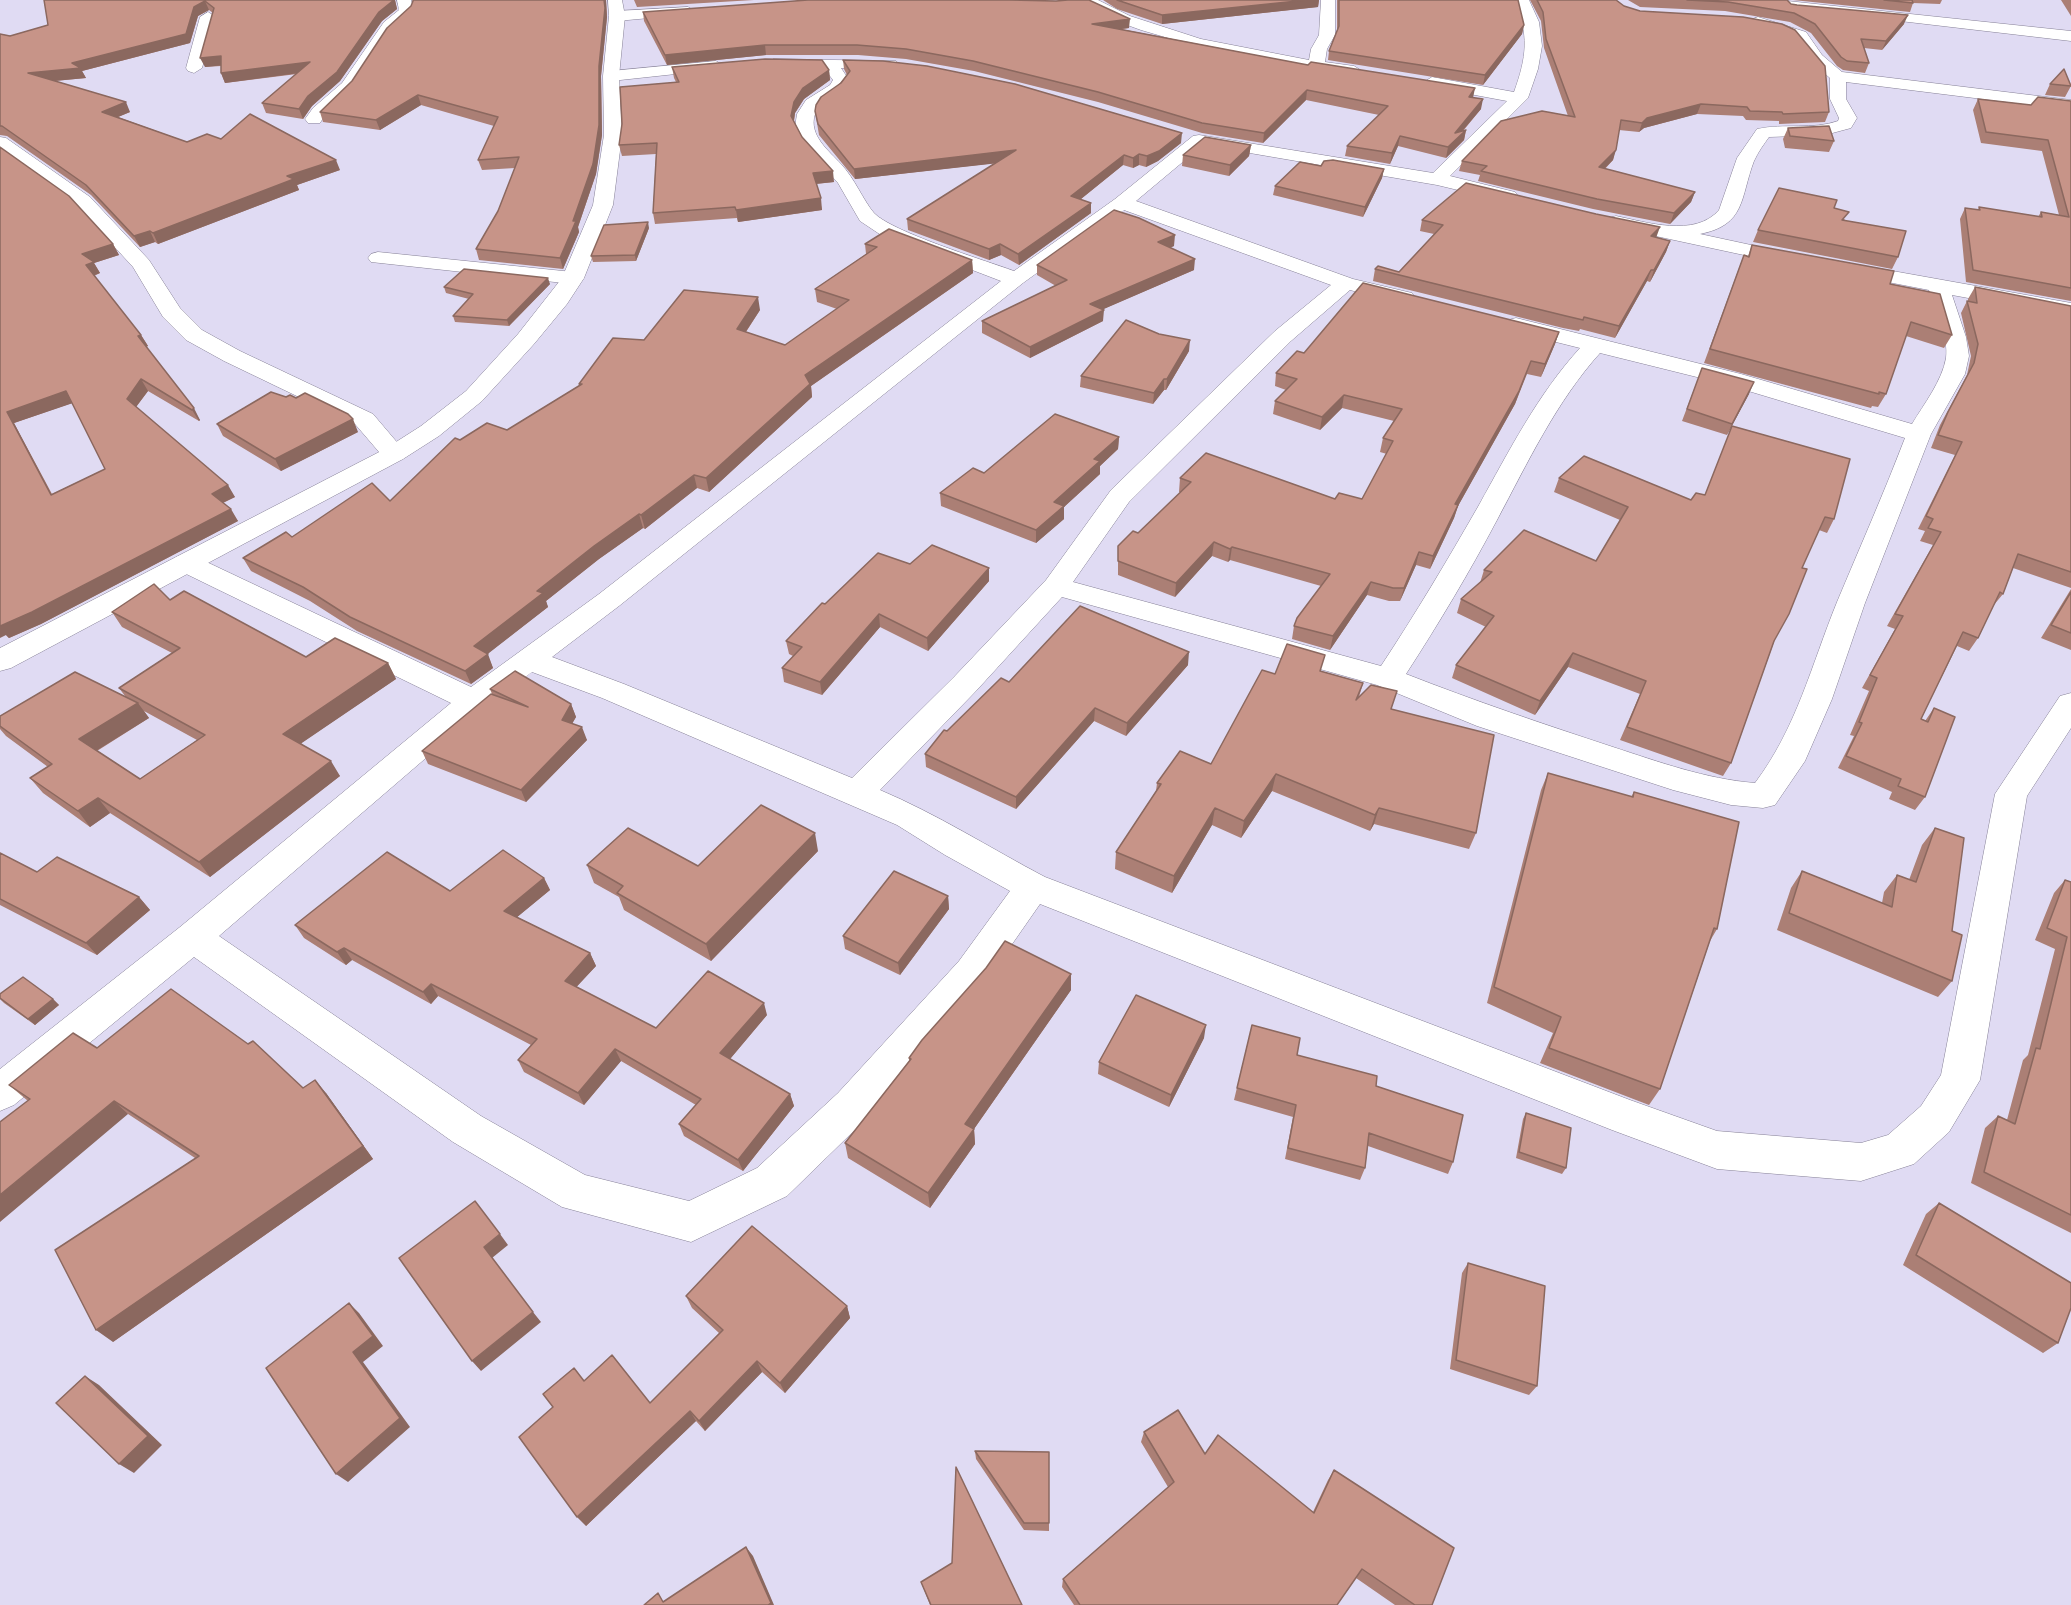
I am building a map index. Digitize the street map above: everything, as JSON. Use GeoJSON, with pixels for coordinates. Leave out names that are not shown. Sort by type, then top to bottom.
{"type":"FeatureCollection","features":[{"type":"Feature","properties":{"kind":"street"},"geometry":{"type":"LineString","coordinates":[[314,119],[316,114],[341,94],[390,24],[407,11],[404,0]]}},
{"type":"Feature","properties":{"kind":"street"},"geometry":{"type":"LineString","coordinates":[[1316,65],[1319,49],[1327,35],[1328,0]]}},
{"type":"Feature","properties":{"kind":"street"},"geometry":{"type":"LineString","coordinates":[[1437,179],[1520,98],[1530,69],[1534,46],[1531,22],[1522,0]]}},
{"type":"Feature","properties":{"kind":"street"},"geometry":{"type":"LineString","coordinates":[[1088,2],[1121,18],[1175,38],[1236,53],[1371,73]]}},
{"type":"Feature","properties":{"kind":"street"},"geometry":{"type":"LineString","coordinates":[[2071,36],[1929,19],[1824,10],[1789,4],[1785,16],[1793,32],[1816,58],[1838,76],[2071,105]]}},
{"type":"Feature","properties":{"kind":"street"},"geometry":{"type":"LineString","coordinates":[[0,661],[394,454],[430,431],[474,396],[526,339],[573,279],[603,205],[613,135],[612,76],[616,8],[707,10]]}},
{"type":"Feature","properties":{"kind":"street"},"geometry":{"type":"LineString","coordinates":[[1737,19],[1793,32],[1824,10]]}},
{"type":"Feature","properties":{"kind":"street"},"geometry":{"type":"LineString","coordinates":[[187,25],[204,21],[214,13],[194,68]]}},
{"type":"Feature","properties":{"kind":"street"},"geometry":{"type":"LineString","coordinates":[[766,62],[807,61],[906,66]]}},
{"type":"Feature","properties":{"kind":"street"},"geometry":{"type":"LineString","coordinates":[[807,61],[829,64],[841,80],[837,87],[812,104],[806,114],[804,127],[811,142],[846,181],[867,217],[888,231],[1016,279]]}},
{"type":"Feature","properties":{"kind":"street"},"geometry":{"type":"LineString","coordinates":[[612,76],[734,64]]}},
{"type":"Feature","properties":{"kind":"street"},"geometry":{"type":"LineString","coordinates":[[1676,233],[1704,227],[1721,220],[1728,212],[1746,158],[1763,133],[1784,129],[1827,130],[1845,124],[1848,118],[1838,99],[1838,76]]}},
{"type":"Feature","properties":{"kind":"street"},"geometry":{"type":"LineString","coordinates":[[1412,79],[1520,98]]}},
{"type":"Feature","properties":{"kind":"street"},"geometry":{"type":"LineString","coordinates":[[0,1094],[194,937],[473,701],[618,593],[1016,279],[1122,203],[1188,137],[1437,179],[1526,201]]}},
{"type":"Feature","properties":{"kind":"street"},"geometry":{"type":"LineString","coordinates":[[0,142],[83,201],[142,264],[171,312],[194,335],[231,357],[364,419],[394,454]]}},
{"type":"Feature","properties":{"kind":"street"},"geometry":{"type":"LineString","coordinates":[[1122,203],[1346,283],[1425,303]]}},
{"type":"Feature","properties":{"kind":"street"},"geometry":{"type":"LineString","coordinates":[[1593,217],[1811,263]]}},
{"type":"Feature","properties":{"kind":"street"},"geometry":{"type":"LineString","coordinates":[[378,258],[573,279]]}},
{"type":"Feature","properties":{"kind":"street"},"geometry":{"type":"LineString","coordinates":[[1834,267],[1938,284],[2071,310]]}},
{"type":"Feature","properties":{"kind":"street"},"geometry":{"type":"LineString","coordinates":[[857,793],[965,684],[1014,628],[1056,586],[1120,496],[1283,336],[1346,283]]}},
{"type":"Feature","properties":{"kind":"street"},"geometry":{"type":"LineString","coordinates":[[1056,586],[1388,678],[1488,718],[1673,778],[1731,793],[1764,796],[1789,761],[1817,699],[1851,603],[1919,434],[1953,374],[1958,356],[1955,337],[1938,284]]}},
{"type":"Feature","properties":{"kind":"street"},"geometry":{"type":"LineString","coordinates":[[1493,319],[1733,379],[1919,434]]}},
{"type":"Feature","properties":{"kind":"street"},"geometry":{"type":"LineString","coordinates":[[1388,678],[1442,596],[1530,436],[1565,378],[1595,344]]}},
{"type":"Feature","properties":{"kind":"street"},"geometry":{"type":"LineString","coordinates":[[186,563],[473,701]]}},
{"type":"Feature","properties":{"kind":"street"},"geometry":{"type":"LineString","coordinates":[[527,659],[613,691],[909,816],[957,846],[1033,887],[1592,1104],[1718,1150],[1861,1162],[1900,1151],[1935,1119],[1960,1080],[2011,794],[2071,704]]}},
{"type":"Feature","properties":{"kind":"street"},"geometry":{"type":"LineString","coordinates":[[194,937],[467,1129],[577,1193],[691,1222],[772,1182],[852,1106],[972,972],[1033,887]]}},
{"type":"Feature","properties":{"kind":"building"},"geometry":{"type":"Polygon","coordinates":[[[44,0],[394,0],[379,12],[337,72],[308,96],[299,109],[262,103],[310,62],[221,73],[221,56],[200,58],[214,8],[205,1],[194,7],[186,34],[72,63],[81,68],[28,73],[126,102],[102,112],[187,142],[207,134],[221,139],[250,114],[336,160],[287,176],[294,179],[153,233],[150,231],[134,236],[86,185],[0,126],[0,34],[10,36],[48,25],[44,0]]]}},
{"type":"Feature","properties":{"kind":"building"},"geometry":{"type":"Polygon","coordinates":[[[413,0],[604,0],[599,66],[599,125],[593,164],[573,221],[576,221],[560,258],[476,249],[498,211],[519,157],[478,160],[498,117],[418,95],[376,120],[320,112],[352,81],[387,28],[411,6],[413,0]]]}},
{"type":"Feature","properties":{"kind":"building"},"geometry":{"type":"Polygon","coordinates":[[[808,0],[1089,0],[1130,19],[1092,24],[1308,65],[1311,62],[1475,88],[1469,97],[1483,99],[1455,133],[1466,130],[1448,147],[1400,136],[1392,153],[1347,146],[1388,106],[1307,90],[1264,133],[1202,123],[1098,92],[973,61],[906,49],[857,45],[765,45],[665,55],[643,12],[808,0]]]}},
{"type":"Feature","properties":{"kind":"building"},"geometry":{"type":"Polygon","coordinates":[[[1117,0],[1307,0],[1162,15],[1117,0]]]}},
{"type":"Feature","properties":{"kind":"building"},"geometry":{"type":"Polygon","coordinates":[[[1339,0],[1518,0],[1524,25],[1485,75],[1329,51],[1339,26],[1339,0]]]}},
{"type":"Feature","properties":{"kind":"building"},"geometry":{"type":"Polygon","coordinates":[[[1537,0],[1616,0],[1624,6],[1640,11],[1743,17],[1782,24],[1795,30],[1825,66],[1829,112],[1783,114],[1782,112],[1750,111],[1747,107],[1701,104],[1647,118],[1642,123],[1621,120],[1616,150],[1599,167],[1695,192],[1674,213],[1597,199],[1481,171],[1487,166],[1462,161],[1501,121],[1542,111],[1575,117],[1546,39],[1543,12],[1537,0]]]}},
{"type":"Feature","properties":{"kind":"building"},"geometry":{"type":"Polygon","coordinates":[[[1687,0],[1787,0],[1797,5],[1908,15],[1886,41],[1861,39],[1869,63],[1847,61],[1841,57],[1815,24],[1794,13],[1728,2],[1687,0]]]}},
{"type":"Feature","properties":{"kind":"building"},"geometry":{"type":"Polygon","coordinates":[[[1884,0],[1912,0],[1913,3],[1884,0]]]}},
{"type":"Feature","properties":{"kind":"building"},"geometry":{"type":"Polygon","coordinates":[[[765,59],[822,60],[829,70],[803,88],[794,102],[791,116],[802,137],[833,171],[813,173],[821,198],[736,210],[735,207],[653,213],[657,143],[619,145],[622,124],[620,87],[679,82],[672,67],[765,59]]]}},
{"type":"Feature","properties":{"kind":"building"},"geometry":{"type":"Polygon","coordinates":[[[843,60],[883,61],[927,66],[1015,84],[1182,133],[1159,151],[1147,156],[1139,154],[1133,158],[1124,155],[1071,196],[1091,203],[1018,254],[1000,244],[989,249],[907,219],[1016,150],[854,169],[818,124],[815,111],[821,97],[841,83],[850,71],[843,60]]]}},
{"type":"Feature","properties":{"kind":"building"},"geometry":{"type":"Polygon","coordinates":[[[2064,69],[2071,86],[2050,84],[2064,69]]]}},
{"type":"Feature","properties":{"kind":"building"},"geometry":{"type":"Polygon","coordinates":[[[2038,97],[2071,101],[2071,288],[1973,270],[1965,208],[1980,210],[1979,207],[2042,217],[2041,212],[2069,217],[2048,140],[1986,132],[1978,99],[2031,105],[2038,97]]]}},
{"type":"Feature","properties":{"kind":"building"},"geometry":{"type":"Polygon","coordinates":[[[1829,126],[1834,141],[1790,136],[1788,128],[1829,126]]]}},
{"type":"Feature","properties":{"kind":"building"},"geometry":{"type":"Polygon","coordinates":[[[1205,137],[1251,145],[1230,165],[1183,155],[1205,137]]]}},
{"type":"Feature","properties":{"kind":"building"},"geometry":{"type":"Polygon","coordinates":[[[0,147],[69,196],[113,244],[82,254],[94,262],[86,265],[194,408],[192,410],[141,379],[127,399],[228,485],[212,494],[231,509],[32,612],[0,626],[0,147]],[[66,391],[7,412],[51,495],[105,469],[66,391]]]}},
{"type":"Feature","properties":{"kind":"building"},"geometry":{"type":"Polygon","coordinates":[[[1333,160],[1384,169],[1365,207],[1275,186],[1300,162],[1321,166],[1324,161],[1333,160]]]}},
{"type":"Feature","properties":{"kind":"building"},"geometry":{"type":"Polygon","coordinates":[[[1466,183],[1660,227],[1651,236],[1670,241],[1619,326],[1584,317],[1583,320],[1375,269],[1378,266],[1399,272],[1443,225],[1422,220],[1466,183]]]}},
{"type":"Feature","properties":{"kind":"building"},"geometry":{"type":"Polygon","coordinates":[[[1779,188],[1837,200],[1834,208],[1849,212],[1842,220],[1906,231],[1898,257],[1758,230],[1779,188]]]}},
{"type":"Feature","properties":{"kind":"building"},"geometry":{"type":"Polygon","coordinates":[[[1114,210],[1139,218],[1175,235],[1158,242],[1195,259],[1090,304],[1104,310],[1030,347],[982,321],[1067,280],[1037,265],[1114,210]]]}},
{"type":"Feature","properties":{"kind":"building"},"geometry":{"type":"Polygon","coordinates":[[[648,222],[635,255],[591,256],[604,225],[648,222]]]}},
{"type":"Feature","properties":{"kind":"building"},"geometry":{"type":"Polygon","coordinates":[[[889,229],[972,260],[805,375],[810,384],[706,478],[694,475],[641,515],[639,514],[594,546],[537,591],[543,593],[474,646],[488,654],[465,671],[350,617],[303,587],[243,558],[286,532],[292,537],[372,483],[390,501],[455,438],[460,440],[487,423],[507,430],[582,384],[579,384],[613,338],[644,340],[684,290],[758,297],[737,329],[785,345],[849,300],[815,289],[877,247],[865,244],[889,229]]]}},
{"type":"Feature","properties":{"kind":"building"},"geometry":{"type":"Polygon","coordinates":[[[1752,245],[1894,271],[1890,284],[1940,294],[1952,335],[1911,322],[1886,394],[1710,349],[1744,255],[1749,257],[1752,245]]]}},
{"type":"Feature","properties":{"kind":"building"},"geometry":{"type":"Polygon","coordinates":[[[464,269],[548,278],[507,320],[453,316],[473,294],[444,287],[464,269]]]}},
{"type":"Feature","properties":{"kind":"building"},"geometry":{"type":"Polygon","coordinates":[[[1363,283],[1559,332],[1545,364],[1531,361],[1519,391],[1455,504],[1458,505],[1433,556],[1419,552],[1404,588],[1393,588],[1371,582],[1333,636],[1294,626],[1297,618],[1330,574],[1232,547],[1230,549],[1214,542],[1176,583],[1118,561],[1118,546],[1133,531],[1138,533],[1191,482],[1180,478],[1206,453],[1335,499],[1339,493],[1362,499],[1393,441],[1383,438],[1402,409],[1344,395],[1322,417],[1275,401],[1297,379],[1276,373],[1297,351],[1304,353],[1363,283]]]}},
{"type":"Feature","properties":{"kind":"building"},"geometry":{"type":"Polygon","coordinates":[[[1975,287],[2071,306],[2071,572],[2018,554],[2003,594],[2000,592],[1978,638],[1963,632],[1921,719],[1928,722],[1934,708],[1955,717],[1925,797],[1898,786],[1901,779],[1846,756],[1862,723],[1859,722],[1877,678],[1870,675],[1903,616],[1895,614],[1941,532],[1928,528],[1933,519],[1926,516],[1962,442],[1938,435],[1974,363],[1978,344],[1967,301],[1977,303],[1975,287]]]}},
{"type":"Feature","properties":{"kind":"building"},"geometry":{"type":"Polygon","coordinates":[[[1126,320],[1159,334],[1190,340],[1167,379],[1164,379],[1154,393],[1081,376],[1126,320]]]}},
{"type":"Feature","properties":{"kind":"building"},"geometry":{"type":"Polygon","coordinates":[[[1702,368],[1754,382],[1732,424],[1687,409],[1702,368]]]}},
{"type":"Feature","properties":{"kind":"building"},"geometry":{"type":"Polygon","coordinates":[[[271,392],[296,398],[305,393],[348,414],[353,419],[275,459],[217,424],[271,392]]]}},
{"type":"Feature","properties":{"kind":"building"},"geometry":{"type":"Polygon","coordinates":[[[1055,414],[1119,437],[1094,459],[1100,461],[1054,502],[1064,506],[1036,530],[940,493],[973,468],[984,473],[1055,414]]]}},
{"type":"Feature","properties":{"kind":"building"},"geometry":{"type":"Polygon","coordinates":[[[1732,426],[1850,459],[1834,519],[1825,517],[1802,568],[1807,569],[1789,614],[1774,641],[1731,763],[1627,727],[1646,681],[1573,653],[1540,701],[1456,665],[1494,616],[1461,599],[1492,572],[1484,570],[1524,530],[1596,561],[1628,507],[1559,478],[1584,456],[1691,500],[1696,493],[1705,495],[1732,426]]]}},
{"type":"Feature","properties":{"kind":"building"},"geometry":{"type":"Polygon","coordinates":[[[932,545],[989,568],[927,638],[879,614],[820,682],[782,668],[802,647],[786,641],[822,603],[825,604],[878,553],[910,564],[932,545]]]}},
{"type":"Feature","properties":{"kind":"building"},"geometry":{"type":"Polygon","coordinates":[[[154,584],[170,600],[184,591],[306,657],[335,638],[388,663],[283,734],[331,761],[199,862],[98,798],[78,811],[30,778],[52,764],[0,726],[0,716],[75,672],[138,703],[79,739],[140,779],[205,735],[119,688],[180,648],[112,612],[154,584]]]}},
{"type":"Feature","properties":{"kind":"building"},"geometry":{"type":"Polygon","coordinates":[[[2071,592],[2071,633],[2051,625],[2071,592]]]}},
{"type":"Feature","properties":{"kind":"building"},"geometry":{"type":"Polygon","coordinates":[[[1080,606],[1189,652],[1127,723],[1095,708],[1016,797],[925,754],[944,730],[947,731],[1001,678],[1009,682],[1080,606]]]}},
{"type":"Feature","properties":{"kind":"building"},"geometry":{"type":"Polygon","coordinates":[[[1287,644],[1325,655],[1320,671],[1363,683],[1356,700],[1371,685],[1397,691],[1391,709],[1494,735],[1476,833],[1379,808],[1375,815],[1276,774],[1244,821],[1215,808],[1174,876],[1116,852],[1161,784],[1157,783],[1180,751],[1211,764],[1262,670],[1275,674],[1287,644]]]}},
{"type":"Feature","properties":{"kind":"building"},"geometry":{"type":"Polygon","coordinates":[[[515,671],[571,704],[562,720],[582,727],[521,790],[422,751],[491,694],[528,707],[490,689],[515,671]]]}},
{"type":"Feature","properties":{"kind":"building"},"geometry":{"type":"Polygon","coordinates":[[[1548,773],[1633,797],[1634,792],[1739,822],[1717,929],[1714,928],[1660,1089],[1549,1048],[1561,1017],[1494,987],[1548,773]]]}},
{"type":"Feature","properties":{"kind":"building"},"geometry":{"type":"Polygon","coordinates":[[[761,805],[815,833],[706,944],[617,893],[623,886],[587,865],[628,828],[698,866],[761,805]]]}},
{"type":"Feature","properties":{"kind":"building"},"geometry":{"type":"Polygon","coordinates":[[[1935,828],[1964,838],[1952,931],[1962,935],[1952,981],[1789,913],[1802,871],[1892,907],[1897,875],[1916,882],[1935,828]]]}},
{"type":"Feature","properties":{"kind":"building"},"geometry":{"type":"Polygon","coordinates":[[[503,850],[544,878],[504,911],[590,953],[565,981],[656,1028],[708,971],[764,1003],[720,1053],[790,1094],[738,1160],[679,1124],[701,1099],[615,1049],[578,1093],[518,1060],[537,1039],[431,984],[423,992],[344,948],[337,952],[295,925],[387,852],[450,891],[503,850]]]}},
{"type":"Feature","properties":{"kind":"building"},"geometry":{"type":"Polygon","coordinates":[[[0,853],[37,872],[57,857],[139,897],[86,943],[0,899],[0,853]]]}},
{"type":"Feature","properties":{"kind":"building"},"geometry":{"type":"Polygon","coordinates":[[[894,871],[948,896],[898,963],[843,936],[894,871]]]}},
{"type":"Feature","properties":{"kind":"building"},"geometry":{"type":"Polygon","coordinates":[[[2065,880],[2071,882],[2071,1215],[1984,1172],[1998,1116],[2015,1124],[2036,1048],[2040,1049],[2067,937],[2047,928],[2065,880]]]}},
{"type":"Feature","properties":{"kind":"building"},"geometry":{"type":"Polygon","coordinates":[[[1005,941],[1071,974],[965,1124],[974,1129],[928,1193],[845,1143],[911,1059],[909,1058],[922,1040],[986,968],[1005,941]]]}},
{"type":"Feature","properties":{"kind":"building"},"geometry":{"type":"Polygon","coordinates":[[[23,977],[53,999],[28,1019],[0,998],[0,994],[23,977]]]}},
{"type":"Feature","properties":{"kind":"building"},"geometry":{"type":"Polygon","coordinates":[[[171,989],[248,1044],[253,1041],[303,1088],[315,1080],[363,1146],[96,1330],[55,1250],[199,1156],[114,1101],[0,1195],[0,1122],[30,1099],[9,1085],[73,1033],[97,1048],[171,989]]]}},
{"type":"Feature","properties":{"kind":"building"},"geometry":{"type":"Polygon","coordinates":[[[1136,995],[1206,1025],[1171,1095],[1099,1062],[1136,995]]]}},
{"type":"Feature","properties":{"kind":"building"},"geometry":{"type":"Polygon","coordinates":[[[1252,1025],[1300,1038],[1297,1055],[1377,1076],[1376,1086],[1463,1115],[1453,1162],[1369,1133],[1365,1168],[1288,1148],[1296,1105],[1237,1088],[1252,1025]]]}},
{"type":"Feature","properties":{"kind":"building"},"geometry":{"type":"Polygon","coordinates":[[[1526,1113],[1571,1128],[1566,1168],[1519,1152],[1526,1113]]]}},
{"type":"Feature","properties":{"kind":"building"},"geometry":{"type":"Polygon","coordinates":[[[475,1201],[500,1234],[484,1247],[533,1312],[472,1361],[399,1258],[475,1201]]]}},
{"type":"Feature","properties":{"kind":"building"},"geometry":{"type":"Polygon","coordinates":[[[1939,1203],[2071,1283],[2071,1308],[2058,1343],[1916,1255],[1939,1203]]]}},
{"type":"Feature","properties":{"kind":"building"},"geometry":{"type":"Polygon","coordinates":[[[752,1226],[847,1306],[780,1383],[757,1361],[699,1421],[690,1411],[577,1517],[519,1437],[553,1407],[543,1394],[574,1368],[584,1381],[612,1355],[650,1403],[723,1330],[686,1296],[752,1226]]]}},
{"type":"Feature","properties":{"kind":"building"},"geometry":{"type":"Polygon","coordinates":[[[1468,1263],[1545,1286],[1537,1386],[1456,1360],[1468,1263]]]}},
{"type":"Feature","properties":{"kind":"building"},"geometry":{"type":"Polygon","coordinates":[[[349,1303],[373,1336],[353,1352],[400,1418],[336,1474],[266,1368],[349,1303]]]}},
{"type":"Feature","properties":{"kind":"building"},"geometry":{"type":"Polygon","coordinates":[[[85,1376],[148,1436],[119,1464],[56,1403],[85,1376]]]}},
{"type":"Feature","properties":{"kind":"building"},"geometry":{"type":"Polygon","coordinates":[[[1178,1410],[1205,1454],[1218,1435],[1314,1513],[1334,1470],[1454,1548],[1432,1605],[1415,1605],[1362,1569],[1337,1605],[1080,1605],[1063,1579],[1174,1482],[1144,1432],[1178,1410]]]}},
{"type":"Feature","properties":{"kind":"building"},"geometry":{"type":"Polygon","coordinates":[[[975,1451],[1049,1452],[1049,1523],[1024,1523],[975,1451]]]}},
{"type":"Feature","properties":{"kind":"building"},"geometry":{"type":"Polygon","coordinates":[[[956,1467],[1022,1605],[931,1605],[921,1582],[952,1563],[956,1467]]]}},
{"type":"Feature","properties":{"kind":"building"},"geometry":{"type":"Polygon","coordinates":[[[746,1547],[771,1603],[768,1605],[644,1605],[658,1593],[663,1602],[746,1547]]]}}]}
